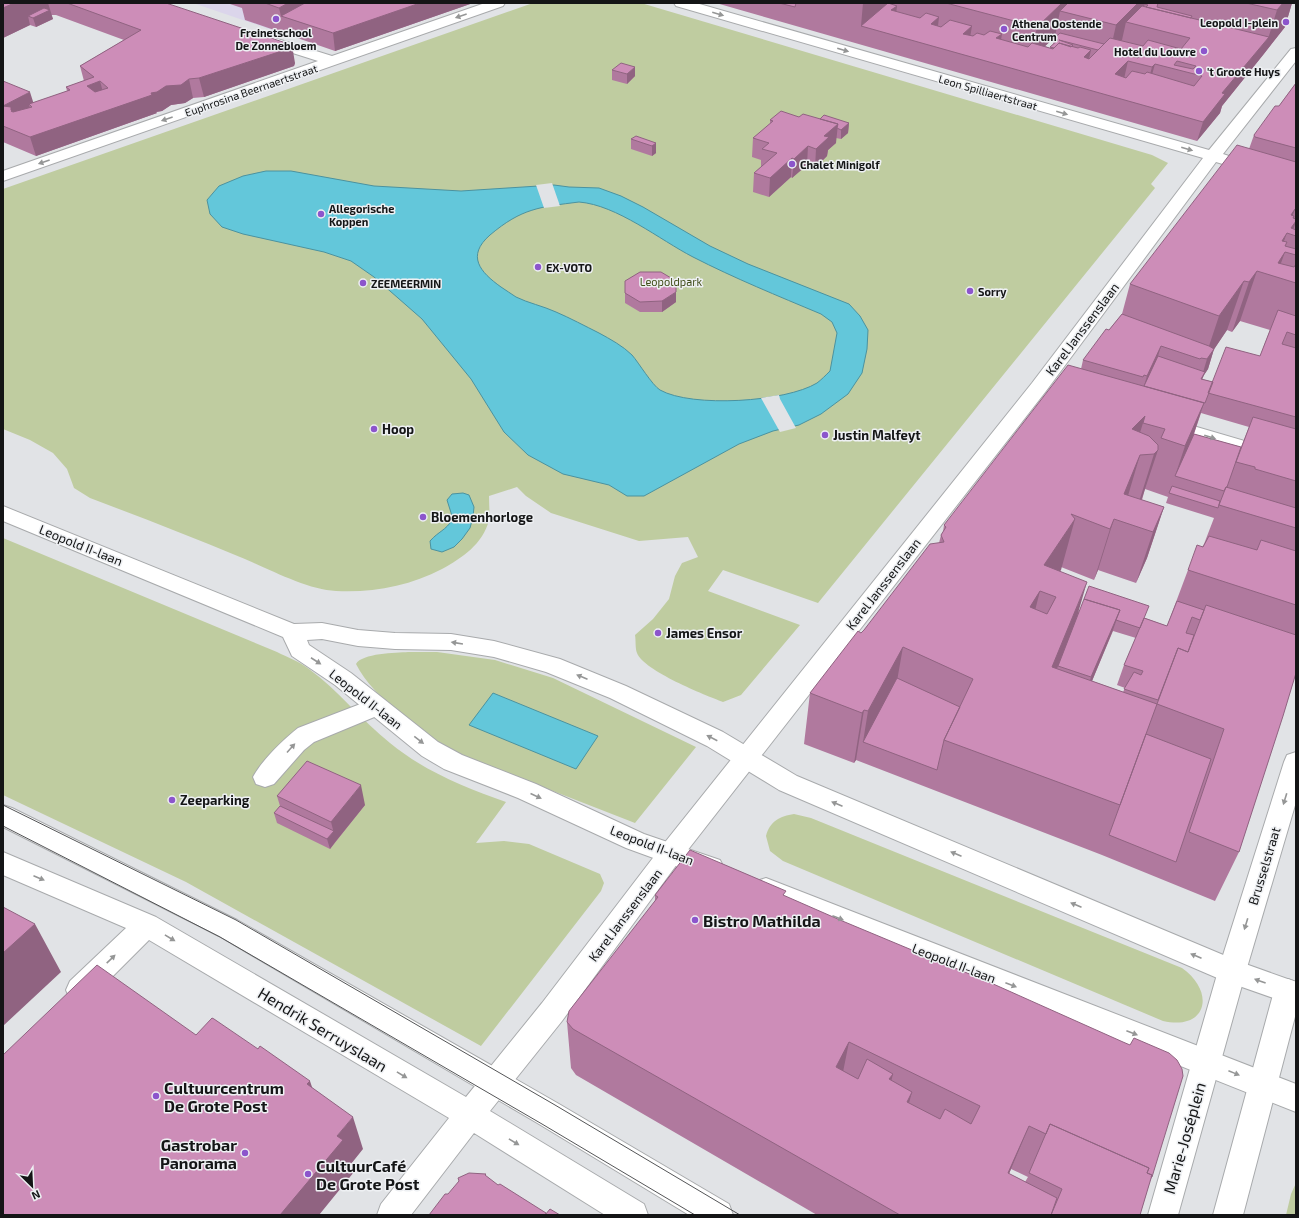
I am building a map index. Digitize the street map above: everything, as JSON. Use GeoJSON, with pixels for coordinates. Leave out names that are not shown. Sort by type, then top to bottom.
{"type":"FeatureCollection","features":[{"type":"Feature","properties":{"kind":"street","name":"Euphrosina Beernaertstraat"},"geometry":{"type":"LineString","coordinates":[[3,176],[498,3]]}},
{"type":"Feature","properties":{"kind":"street","name":"Leon Spilliaertstraat"},"geometry":{"type":"LineString","coordinates":[[681,3],[1243,165]]}},
{"type":"Feature","properties":{"kind":"street"},"geometry":{"type":"LineString","coordinates":[[249,34],[333,61]]}},
{"type":"Feature","properties":{"kind":"street","name":"Karel Janssenslaan"},"geometry":{"type":"LineString","coordinates":[[392,1215],[557,1006],[671,853],[746,758],[1046,389],[1213,156],[1296,52]]}},
{"type":"Feature","properties":{"kind":"street"},"geometry":{"type":"LineString","coordinates":[[3,159],[26,168]]}},
{"type":"Feature","properties":{"kind":"street"},"geometry":{"type":"LineString","coordinates":[[1152,420],[1296,463]]}},
{"type":"Feature","properties":{"kind":"street","name":"Leopold II-laan"},"geometry":{"type":"LineString","coordinates":[[3,513],[292,632],[322,631],[358,638],[396,641],[450,642],[494,649],[552,665],[652,709],[715,739],[788,783],[1232,971],[1292,993],[1262,1084]]}},
{"type":"Feature","properties":{"kind":"street","name":"Leopold II-laan"},"geometry":{"type":"LineString","coordinates":[[292,632],[300,650],[343,679],[430,749],[453,762],[527,792],[635,841],[739,879],[1296,1098]]}},
{"type":"Feature","properties":{"kind":"street"},"geometry":{"type":"LineString","coordinates":[[265,777],[296,743],[306,735],[376,707]]}},
{"type":"Feature","properties":{"kind":"street","name":"Brusselstraat"},"geometry":{"type":"LineString","coordinates":[[1232,971],[1296,762]]}},
{"type":"Feature","properties":{"kind":"street"},"geometry":{"type":"LineString","coordinates":[[3,815],[228,928],[718,1215]]}},
{"type":"Feature","properties":{"kind":"street","name":"Hendrik Serruyslaan"},"geometry":{"type":"LineString","coordinates":[[3,863],[147,925],[470,1115],[633,1215]]}},
{"type":"Feature","properties":{"kind":"street"},"geometry":{"type":"LineString","coordinates":[[64,1005],[147,925]]}},
{"type":"Feature","properties":{"kind":"street"},"geometry":{"type":"LineString","coordinates":[[1205,1062],[1232,971]]}},
{"type":"Feature","properties":{"kind":"street","name":"Marie-Joséplein"},"geometry":{"type":"LineString","coordinates":[[1163,1215],[1205,1062]]}},
{"type":"Feature","properties":{"kind":"street"},"geometry":{"type":"LineString","coordinates":[[1228,1215],[1262,1084]]}},
{"type":"Feature","properties":{"kind":"shaded area","name":"Freinetschool De Zonnebloem"},"geometry":{"type":"Polygon","coordinates":[[[193,3],[340,3],[284,34],[193,3]]]}},
{"type":"Feature","properties":{"kind":"green space","name":"Leopoldpark"},"geometry":{"type":"Polygon","coordinates":[[[533,3],[641,3],[1152,155],[1168,163],[1151,184],[1155,188],[818,603],[723,570],[708,591],[800,625],[741,695],[723,702],[663,675],[642,660],[636,651],[635,635],[653,619],[669,599],[675,576],[682,563],[698,557],[688,537],[639,541],[551,513],[526,496],[517,487],[489,496],[489,520],[482,536],[464,555],[442,569],[417,580],[390,587],[363,591],[325,590],[287,578],[240,557],[90,498],[74,488],[67,469],[53,453],[30,440],[3,429],[3,189],[533,3]]]}},
{"type":"Feature","properties":{"kind":"green space"},"geometry":{"type":"Polygon","coordinates":[[[3,538],[277,652],[302,664],[340,696],[379,734],[403,753],[445,777],[506,802],[476,843],[504,841],[529,844],[600,874],[604,883],[601,891],[481,1046],[186,882],[3,795],[3,538]]]}},
{"type":"Feature","properties":{"kind":"green space"},"geometry":{"type":"Polygon","coordinates":[[[437,652],[495,660],[553,678],[696,747],[635,823],[463,756],[434,739],[403,716],[375,691],[356,664],[359,660],[372,656],[388,653],[437,652]]]}},
{"type":"Feature","properties":{"kind":"green space"},"geometry":{"type":"Polygon","coordinates":[[[794,814],[811,818],[1182,968],[1193,978],[1200,988],[1203,998],[1202,1007],[1197,1015],[1189,1020],[1178,1023],[1163,1021],[783,861],[770,851],[766,836],[770,827],[776,820],[784,816],[794,814]]]}},
{"type":"Feature","properties":{"kind":"green space"},"geometry":{"type":"Polygon","coordinates":[[[1296,1183],[1296,1215],[1286,1215],[1291,1194],[1296,1183]]]}},
{"type":"Feature","properties":{"kind":"water"},"geometry":{"type":"Polygon","coordinates":[[[266,171],[291,171],[374,186],[461,191],[554,185],[599,188],[621,196],[643,207],[710,246],[748,264],[849,304],[860,316],[868,330],[867,349],[862,373],[848,394],[821,414],[799,425],[773,431],[739,444],[644,496],[627,496],[609,485],[563,474],[528,455],[504,432],[471,379],[422,319],[374,277],[351,261],[324,252],[243,234],[222,227],[210,214],[207,200],[219,186],[243,176],[266,171]],[[579,202],[553,205],[532,210],[512,219],[490,235],[483,243],[477,257],[482,269],[487,276],[516,297],[561,314],[616,343],[632,355],[649,379],[660,390],[675,396],[716,401],[784,395],[817,383],[830,371],[837,333],[832,322],[821,314],[756,287],[709,265],[680,250],[623,216],[608,209],[579,202]]]}},
{"type":"Feature","properties":{"kind":"water"},"geometry":{"type":"Polygon","coordinates":[[[463,493],[469,495],[474,507],[470,528],[454,547],[442,552],[431,549],[430,541],[453,519],[447,500],[452,494],[463,493]]]}},
{"type":"Feature","properties":{"kind":"water"},"geometry":{"type":"Polygon","coordinates":[[[493,693],[598,736],[576,769],[469,725],[493,693]]]}},
{"type":"Feature","properties":{"kind":"pier"},"geometry":{"type":"Polygon","coordinates":[[[552,183],[560,206],[544,208],[536,185],[552,183]]]}},
{"type":"Feature","properties":{"kind":"pier"},"geometry":{"type":"Polygon","coordinates":[[[779,395],[796,428],[780,432],[761,398],[779,395]]]}},
{"type":"Feature","properties":{"kind":"building"},"geometry":{"type":"Polygon","coordinates":[[[3,3],[14,3],[3,8],[3,3]]]}},
{"type":"Feature","properties":{"kind":"building"},"geometry":{"type":"Polygon","coordinates":[[[67,3],[166,3],[292,45],[291,48],[199,78],[189,79],[181,85],[166,86],[157,92],[151,93],[152,95],[30,137],[3,126],[3,106],[11,107],[11,110],[13,110],[11,111],[13,112],[32,107],[29,104],[70,90],[66,87],[94,77],[80,66],[141,30],[67,3]],[[100,81],[87,86],[95,92],[108,88],[100,81]]]}},
{"type":"Feature","properties":{"kind":"building"},"geometry":{"type":"Polygon","coordinates":[[[265,3],[288,3],[279,8],[265,3]]]}},
{"type":"Feature","properties":{"kind":"building"},"geometry":{"type":"Polygon","coordinates":[[[305,3],[420,3],[333,33],[281,16],[305,3]]]}},
{"type":"Feature","properties":{"kind":"building"},"geometry":{"type":"Polygon","coordinates":[[[779,3],[796,3],[795,7],[779,3]]]}},
{"type":"Feature","properties":{"kind":"building"},"geometry":{"type":"Polygon","coordinates":[[[888,3],[897,6],[891,10],[920,18],[926,13],[939,17],[931,24],[941,27],[950,20],[972,26],[963,34],[973,36],[977,33],[984,35],[990,31],[1002,34],[996,38],[1028,47],[1032,43],[1053,49],[1059,43],[1078,48],[1080,47],[1091,50],[1084,57],[1089,59],[1110,38],[1143,46],[1148,40],[1181,49],[1190,38],[1126,22],[1142,6],[1269,37],[1222,93],[1225,94],[1203,122],[861,26],[888,3]],[[1129,50],[1125,54],[1138,58],[1142,53],[1129,50]],[[1128,61],[1115,74],[1126,78],[1132,71],[1145,74],[1147,72],[1194,86],[1202,76],[1155,64],[1152,67],[1128,61]],[[1177,61],[1174,65],[1193,69],[1196,66],[1177,61]]]}},
{"type":"Feature","properties":{"kind":"building"},"geometry":{"type":"Polygon","coordinates":[[[946,3],[1062,3],[1037,27],[946,3]]]}},
{"type":"Feature","properties":{"kind":"building"},"geometry":{"type":"Polygon","coordinates":[[[1068,3],[1138,3],[1116,25],[1060,11],[1068,3]]]}},
{"type":"Feature","properties":{"kind":"building"},"geometry":{"type":"Polygon","coordinates":[[[1158,3],[1157,7],[1192,16],[1191,18],[1146,7],[1148,5],[1144,4],[1158,3]]]}},
{"type":"Feature","properties":{"kind":"building"},"geometry":{"type":"Polygon","coordinates":[[[1246,3],[1283,3],[1277,10],[1246,3]]]}},
{"type":"Feature","properties":{"kind":"building"},"geometry":{"type":"Polygon","coordinates":[[[44,8],[50,10],[33,18],[28,16],[44,8]]]}},
{"type":"Feature","properties":{"kind":"building"},"geometry":{"type":"Polygon","coordinates":[[[1060,33],[1104,44],[1098,50],[1059,40],[1073,45],[1071,47],[1059,43],[1054,48],[1050,47],[1058,40],[1054,39],[1060,33]]]}},
{"type":"Feature","properties":{"kind":"building"},"geometry":{"type":"Polygon","coordinates":[[[621,63],[635,67],[627,74],[612,70],[621,63]]]}},
{"type":"Feature","properties":{"kind":"building"},"geometry":{"type":"Polygon","coordinates":[[[3,81],[30,92],[3,106],[3,81]]]}},
{"type":"Feature","properties":{"kind":"building"},"geometry":{"type":"Polygon","coordinates":[[[1296,83],[1296,148],[1255,137],[1254,135],[1275,106],[1279,106],[1296,83]]]}},
{"type":"Feature","properties":{"kind":"building"},"geometry":{"type":"Polygon","coordinates":[[[781,111],[799,117],[803,114],[838,124],[824,136],[829,137],[816,149],[808,146],[770,178],[754,173],[777,153],[762,149],[769,143],[753,138],[773,121],[770,120],[781,111]]]}},
{"type":"Feature","properties":{"kind":"building"},"geometry":{"type":"Polygon","coordinates":[[[824,115],[849,123],[841,130],[837,128],[838,124],[820,119],[824,115]]]}},
{"type":"Feature","properties":{"kind":"building"},"geometry":{"type":"Polygon","coordinates":[[[636,136],[656,143],[652,146],[631,139],[636,136]]]}},
{"type":"Feature","properties":{"kind":"building"},"geometry":{"type":"Polygon","coordinates":[[[1237,145],[1296,162],[1296,209],[1291,215],[1294,216],[1293,218],[1296,219],[1296,221],[1291,228],[1296,230],[1296,236],[1287,233],[1282,241],[1287,242],[1285,246],[1296,249],[1296,255],[1285,252],[1278,263],[1294,267],[1296,264],[1296,283],[1257,271],[1249,282],[1244,281],[1219,316],[1130,284],[1237,145]]]}},
{"type":"Feature","properties":{"kind":"building"},"geometry":{"type":"Polygon","coordinates":[[[640,272],[661,272],[676,281],[676,292],[662,301],[640,302],[625,293],[625,281],[640,272]]]}},
{"type":"Feature","properties":{"kind":"building"},"geometry":{"type":"Polygon","coordinates":[[[1278,310],[1296,316],[1296,335],[1287,332],[1282,344],[1296,348],[1296,417],[1208,393],[1226,347],[1260,356],[1278,310]]]}},
{"type":"Feature","properties":{"kind":"building"},"geometry":{"type":"Polygon","coordinates":[[[1122,314],[1214,349],[1207,359],[1200,359],[1161,346],[1147,376],[1144,375],[1143,377],[1083,360],[1106,329],[1109,330],[1122,314]]]}},
{"type":"Feature","properties":{"kind":"building"},"geometry":{"type":"Polygon","coordinates":[[[1158,356],[1205,372],[1201,379],[1213,382],[1205,403],[1144,386],[1158,356]]]}},
{"type":"Feature","properties":{"kind":"building"},"geometry":{"type":"Polygon","coordinates":[[[1068,365],[1204,403],[1185,446],[1161,438],[1165,429],[1143,423],[1145,416],[1132,429],[1149,436],[1158,445],[1158,450],[1154,454],[1140,455],[1124,494],[1164,507],[1153,532],[1114,519],[1110,529],[1071,514],[1075,519],[1044,565],[1087,582],[1052,667],[1157,704],[1120,805],[944,740],[973,679],[903,647],[868,711],[864,710],[862,713],[810,693],[858,631],[861,633],[864,630],[930,544],[944,542],[941,535],[946,527],[944,525],[1068,365]],[[1040,591],[1030,607],[1047,614],[1056,597],[1040,591]]]}},
{"type":"Feature","properties":{"kind":"building"},"geometry":{"type":"Polygon","coordinates":[[[1253,417],[1296,429],[1296,481],[1236,462],[1253,417]]]}},
{"type":"Feature","properties":{"kind":"building"},"geometry":{"type":"Polygon","coordinates":[[[1194,434],[1241,447],[1227,487],[1224,491],[1175,476],[1194,434]]]}},
{"type":"Feature","properties":{"kind":"building"},"geometry":{"type":"Polygon","coordinates":[[[1172,486],[1220,501],[1218,508],[1169,493],[1172,486]]]}},
{"type":"Feature","properties":{"kind":"building"},"geometry":{"type":"Polygon","coordinates":[[[1226,487],[1296,508],[1296,528],[1219,505],[1226,487]]]}},
{"type":"Feature","properties":{"kind":"building"},"geometry":{"type":"Polygon","coordinates":[[[1209,536],[1257,550],[1261,540],[1296,551],[1296,605],[1188,570],[1197,545],[1203,547],[1209,536]]]}},
{"type":"Feature","properties":{"kind":"building"},"geometry":{"type":"Polygon","coordinates":[[[1089,586],[1149,606],[1140,628],[1116,620],[1120,610],[1084,599],[1089,586]]]}},
{"type":"Feature","properties":{"kind":"building"},"geometry":{"type":"Polygon","coordinates":[[[1084,599],[1120,610],[1091,677],[1058,666],[1084,599]]]}},
{"type":"Feature","properties":{"kind":"building"},"geometry":{"type":"Polygon","coordinates":[[[1177,601],[1204,610],[1200,620],[1192,617],[1186,633],[1194,635],[1188,652],[1178,648],[1158,700],[1124,689],[1134,672],[1141,675],[1143,671],[1124,665],[1144,618],[1167,626],[1177,601]]]}},
{"type":"Feature","properties":{"kind":"building"},"geometry":{"type":"Polygon","coordinates":[[[1206,605],[1296,635],[1296,673],[1239,852],[1189,832],[1224,729],[1157,704],[1178,648],[1188,652],[1206,605]]]}},
{"type":"Feature","properties":{"kind":"building"},"geometry":{"type":"Polygon","coordinates":[[[897,678],[960,707],[944,740],[937,770],[863,742],[897,678]]]}},
{"type":"Feature","properties":{"kind":"building"},"geometry":{"type":"Polygon","coordinates":[[[1146,734],[1211,759],[1176,862],[1109,835],[1146,734]]]}},
{"type":"Feature","properties":{"kind":"building"},"geometry":{"type":"Polygon","coordinates":[[[307,761],[361,785],[331,822],[277,796],[307,761]]]}},
{"type":"Feature","properties":{"kind":"building"},"geometry":{"type":"Polygon","coordinates":[[[280,806],[334,831],[327,839],[274,813],[280,806]]]}},
{"type":"Feature","properties":{"kind":"building"},"geometry":{"type":"Polygon","coordinates":[[[690,850],[786,891],[783,895],[991,983],[1130,1045],[1134,1038],[1169,1053],[1177,1060],[1182,1069],[1183,1076],[1152,1177],[1152,1175],[1147,1173],[1149,1168],[1050,1124],[1046,1134],[1029,1126],[1008,1173],[1057,1198],[1051,1215],[900,1215],[573,1029],[567,1022],[569,1011],[658,897],[655,895],[690,850]],[[849,1042],[836,1067],[858,1079],[867,1059],[893,1074],[889,1079],[912,1092],[907,1102],[940,1119],[945,1109],[971,1124],[980,1106],[849,1042]]]}},
{"type":"Feature","properties":{"kind":"building"},"geometry":{"type":"Polygon","coordinates":[[[3,907],[35,924],[3,953],[3,907]]]}},
{"type":"Feature","properties":{"kind":"building","name":"Cultuurcentrum De Grote Post"},"geometry":{"type":"Polygon","coordinates":[[[97,965],[196,1035],[212,1018],[258,1049],[260,1046],[310,1081],[307,1084],[353,1117],[337,1136],[343,1140],[280,1215],[3,1215],[3,1055],[97,965]]]}},
{"type":"Feature","properties":{"kind":"building"},"geometry":{"type":"Polygon","coordinates":[[[1050,1124],[1149,1168],[1147,1173],[1152,1175],[1140,1215],[1051,1215],[1062,1189],[1029,1173],[1050,1124]]]}},
{"type":"Feature","properties":{"kind":"building"},"geometry":{"type":"Polygon","coordinates":[[[469,1173],[486,1174],[485,1175],[498,1185],[500,1184],[546,1213],[545,1215],[429,1215],[445,1194],[448,1194],[459,1181],[458,1178],[469,1173]]]}},
{"type":"Feature","properties":{"kind":"building"},"geometry":{"type":"Polygon","coordinates":[[[550,1209],[560,1215],[545,1215],[550,1209]]]}},
{"type":"Feature","properties":{"kind":"tram line"},"geometry":{"type":"LineString","coordinates":[[3,805],[236,920],[555,1105],[740,1215]]}},
{"type":"Feature","properties":{"kind":"tram line"},"geometry":{"type":"LineString","coordinates":[[3,826],[220,937],[542,1124],[695,1215]]}},
{"type":"Feature","properties":{"kind":"place","name":"Freinetschool De Zonnebloem"},"geometry":{"type":"Point","coordinates":[276,19]}},
{"type":"Feature","properties":{"kind":"place","name":"Leopold I-plein"},"geometry":{"type":"Point","coordinates":[1286,22]}},
{"type":"Feature","properties":{"kind":"place","name":"Athena Oostende Centrum"},"geometry":{"type":"Point","coordinates":[1004,29]}},
{"type":"Feature","properties":{"kind":"place","name":"Hotel du Louvre"},"geometry":{"type":"Point","coordinates":[1204,51]}},
{"type":"Feature","properties":{"kind":"place","name":"'t Groote Huys"},"geometry":{"type":"Point","coordinates":[1199,71]}},
{"type":"Feature","properties":{"kind":"place","name":"Chalet Minigolf"},"geometry":{"type":"Point","coordinates":[792,164]}},
{"type":"Feature","properties":{"kind":"place","name":"Allegorische Koppen"},"geometry":{"type":"Point","coordinates":[321,214]}},
{"type":"Feature","properties":{"kind":"place","name":"EX-VOTO"},"geometry":{"type":"Point","coordinates":[538,267]}},
{"type":"Feature","properties":{"kind":"place","name":"ZEEMEERMIN"},"geometry":{"type":"Point","coordinates":[363,283]}},
{"type":"Feature","properties":{"kind":"place","name":"Sorry"},"geometry":{"type":"Point","coordinates":[970,291]}},
{"type":"Feature","properties":{"kind":"place","name":"Hoop"},"geometry":{"type":"Point","coordinates":[374,429]}},
{"type":"Feature","properties":{"kind":"place","name":"Justin Malfeyt"},"geometry":{"type":"Point","coordinates":[825,435]}},
{"type":"Feature","properties":{"kind":"place","name":"Bloemenhorloge"},"geometry":{"type":"Point","coordinates":[423,517]}},
{"type":"Feature","properties":{"kind":"place","name":"James Ensor"},"geometry":{"type":"Point","coordinates":[658,633]}},
{"type":"Feature","properties":{"kind":"place","name":"Zeeparking"},"geometry":{"type":"Point","coordinates":[172,800]}},
{"type":"Feature","properties":{"kind":"place","name":"Bistro Mathilda"},"geometry":{"type":"Point","coordinates":[695,920]}},
{"type":"Feature","properties":{"kind":"place","name":"Cultuurcentrum De Grote Post"},"geometry":{"type":"Point","coordinates":[156,1096]}},
{"type":"Feature","properties":{"kind":"place","name":"Gastrobar Panorama"},"geometry":{"type":"Point","coordinates":[245,1153]}},
{"type":"Feature","properties":{"kind":"place","name":"CultuurCafé De Grote Post"},"geometry":{"type":"Point","coordinates":[308,1174]}}]}
